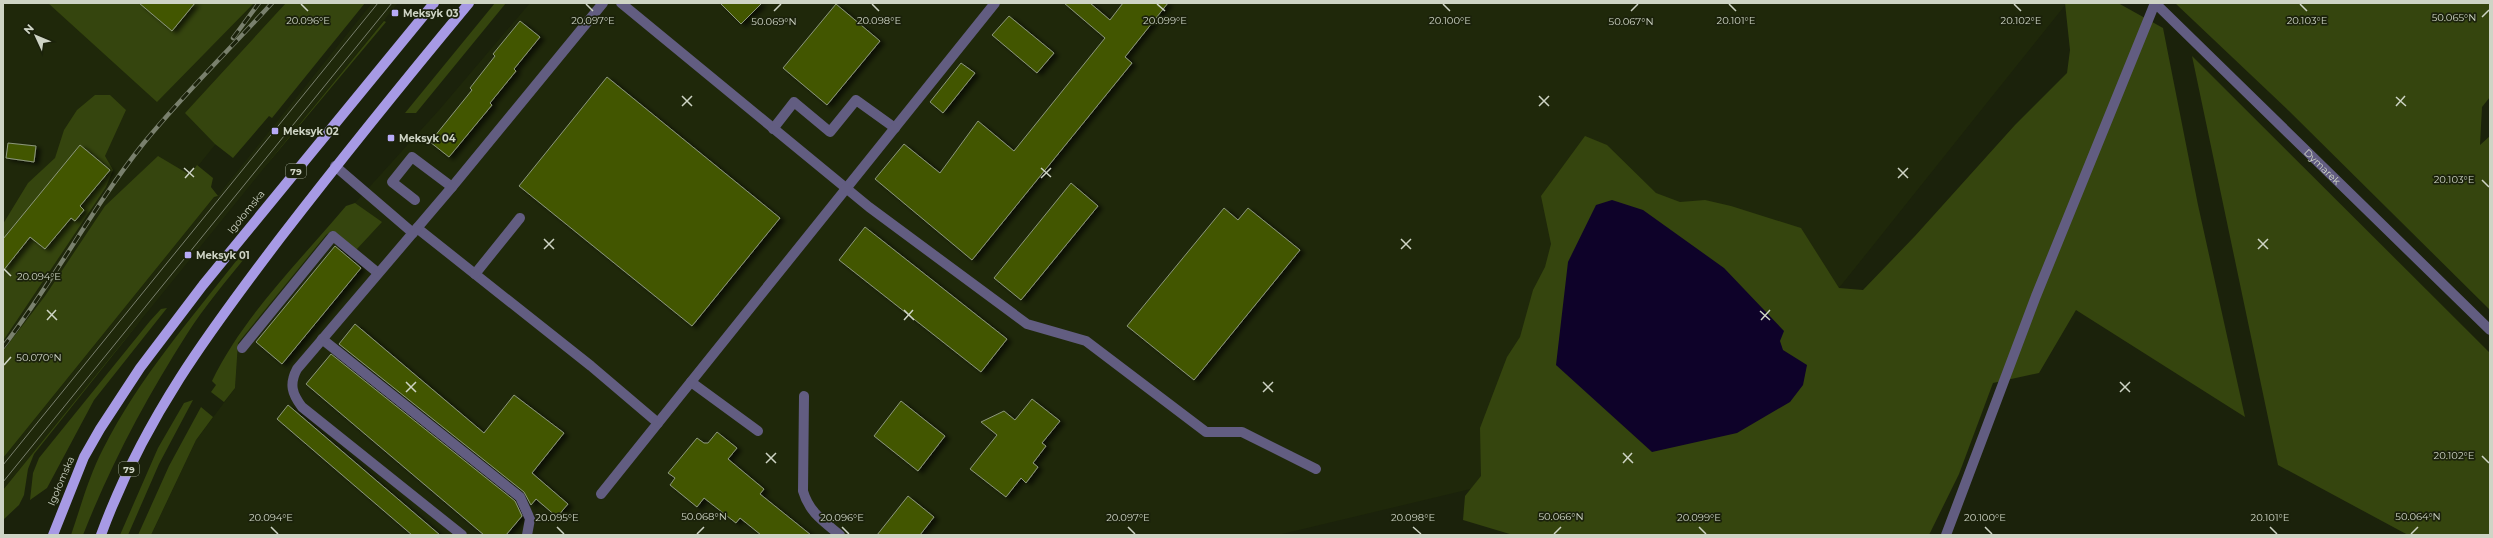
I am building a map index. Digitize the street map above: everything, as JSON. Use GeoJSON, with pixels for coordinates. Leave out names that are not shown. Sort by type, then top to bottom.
{"type":"FeatureCollection","features":[{"type":"Feature","properties":{"kind":"main road","name":"Igołomska"},"geometry":{"type":"LineString","coordinates":[[53,535],[84,457],[100,429],[140,368],[190,300],[434,3]]}},
{"type":"Feature","properties":{"kind":"main road","name":"79"},"geometry":{"type":"LineString","coordinates":[[101,535],[140,447],[178,379],[230,303],[336,166],[470,3]]}},
{"type":"Feature","properties":{"kind":"street"},"geometry":{"type":"LineString","coordinates":[[462,535],[302,407],[295,397],[292,378],[297,369],[452,187],[603,3]]}},
{"type":"Feature","properties":{"kind":"street"},"geometry":{"type":"LineString","coordinates":[[621,3],[847,189],[1026,324],[1086,341],[1206,432],[1242,432],[1316,469]]}},
{"type":"Feature","properties":{"kind":"street"},"geometry":{"type":"LineString","coordinates":[[601,494],[996,3]]}},
{"type":"Feature","properties":{"kind":"street"},"geometry":{"type":"LineString","coordinates":[[1946,535],[2036,296],[2155,3]]}},
{"type":"Feature","properties":{"kind":"street","name":"Dymarek"},"geometry":{"type":"LineString","coordinates":[[2155,3],[2490,330]]}},
{"type":"Feature","properties":{"kind":"street"},"geometry":{"type":"LineString","coordinates":[[773,129],[794,102],[830,132],[856,100],[895,128]]}},
{"type":"Feature","properties":{"kind":"street"},"geometry":{"type":"LineString","coordinates":[[415,200],[392,182],[412,157],[452,187]]}},
{"type":"Feature","properties":{"kind":"street"},"geometry":{"type":"LineString","coordinates":[[336,166],[415,230],[475,274],[592,366],[658,423]]}},
{"type":"Feature","properties":{"kind":"street"},"geometry":{"type":"LineString","coordinates":[[475,274],[520,218]]}},
{"type":"Feature","properties":{"kind":"street"},"geometry":{"type":"LineString","coordinates":[[242,348],[333,236],[378,273]]}},
{"type":"Feature","properties":{"kind":"street"},"geometry":{"type":"LineString","coordinates":[[322,339],[520,497],[530,519],[527,535]]}},
{"type":"Feature","properties":{"kind":"street"},"geometry":{"type":"LineString","coordinates":[[691,382],[758,430]]}},
{"type":"Feature","properties":{"kind":"street"},"geometry":{"type":"LineString","coordinates":[[804,396],[805,497],[813,513],[840,535]]}},
{"type":"Feature","properties":{"kind":"shaded area"},"geometry":{"type":"Polygon","coordinates":[[[3,3],[335,3],[261,88],[138,240],[3,422],[3,3]]]}},
{"type":"Feature","properties":{"kind":"shaded area"},"geometry":{"type":"Polygon","coordinates":[[[372,3],[398,3],[3,490],[3,458],[214,197],[216,198],[372,3]]]}},
{"type":"Feature","properties":{"kind":"shaded area"},"geometry":{"type":"Polygon","coordinates":[[[530,3],[2066,4],[1839,288],[1738,425],[1278,535],[151,535],[196,440],[235,388],[238,343],[326,235],[440,109],[530,3]]]}},
{"type":"Feature","properties":{"kind":"shaded area"},"geometry":{"type":"Polygon","coordinates":[[[1612,200],[1643,210],[1724,268],[1784,331],[1780,341],[1783,350],[1807,365],[1803,385],[1790,402],[1737,433],[1652,452],[1556,365],[1568,262],[1596,205],[1612,200]]]}},
{"type":"Feature","properties":{"kind":"green space"},"geometry":{"type":"Polygon","coordinates":[[[48,3],[254,3],[157,102],[48,3]]]}},
{"type":"Feature","properties":{"kind":"green space"},"geometry":{"type":"Polygon","coordinates":[[[286,3],[365,3],[272,118],[269,116],[233,158],[215,144],[185,113],[286,3]]]}},
{"type":"Feature","properties":{"kind":"green space"},"geometry":{"type":"Polygon","coordinates":[[[495,3],[506,3],[416,113],[405,113],[495,3]]]}},
{"type":"Feature","properties":{"kind":"green space"},"geometry":{"type":"Polygon","coordinates":[[[2065,3],[2118,3],[2163,28],[2198,205],[2245,417],[2076,310],[2039,373],[1993,383],[1959,474],[1929,535],[1513,535],[1463,520],[1465,496],[1481,476],[1480,428],[1507,357],[1520,337],[1533,290],[1545,267],[1551,244],[1541,196],[1585,136],[1607,145],[1656,193],[1680,202],[1705,200],[1731,206],[1801,228],[1839,288],[1863,290],[1915,236],[2015,125],[2067,73],[2070,50],[2065,3]]]}},
{"type":"Feature","properties":{"kind":"green space"},"geometry":{"type":"Polygon","coordinates":[[[2175,3],[2490,3],[2490,97],[2482,107],[2480,145],[2490,136],[2490,310],[2289,111],[2175,3]]]}},
{"type":"Feature","properties":{"kind":"green space"},"geometry":{"type":"Polygon","coordinates":[[[384,21],[386,22],[263,169],[384,21]]]}},
{"type":"Feature","properties":{"kind":"green space"},"geometry":{"type":"Polygon","coordinates":[[[2192,56],[2490,353],[2490,535],[2408,535],[2278,465],[2192,56]]]}},
{"type":"Feature","properties":{"kind":"green space"},"geometry":{"type":"Polygon","coordinates":[[[95,95],[110,95],[126,110],[105,156],[113,170],[106,187],[3,341],[3,224],[28,183],[55,158],[64,130],[77,110],[95,95]]]}},
{"type":"Feature","properties":{"kind":"green space"},"geometry":{"type":"Polygon","coordinates":[[[158,156],[190,175],[197,165],[213,178],[211,187],[218,196],[214,197],[3,458],[3,351],[45,296],[105,206],[158,156]]]}},
{"type":"Feature","properties":{"kind":"green space"},"geometry":{"type":"Polygon","coordinates":[[[355,203],[382,222],[356,250],[335,232],[331,231],[326,235],[238,343],[235,388],[224,402],[211,392],[216,385],[212,381],[240,334],[273,290],[346,206],[355,203]]]}},
{"type":"Feature","properties":{"kind":"green space"},"geometry":{"type":"Polygon","coordinates":[[[244,251],[248,254],[216,293],[194,324],[157,382],[117,457],[83,535],[71,535],[94,470],[103,449],[118,422],[151,371],[244,251]]]}},
{"type":"Feature","properties":{"kind":"green space"},"geometry":{"type":"Polygon","coordinates":[[[167,308],[94,400],[47,488],[30,500],[33,473],[39,458],[150,321],[161,309],[167,308]]]}},
{"type":"Feature","properties":{"kind":"green space"},"geometry":{"type":"Polygon","coordinates":[[[144,316],[34,454],[28,469],[24,495],[19,505],[3,520],[3,490],[144,316]]]}},
{"type":"Feature","properties":{"kind":"green space"},"geometry":{"type":"Polygon","coordinates":[[[193,400],[159,464],[128,535],[120,535],[158,448],[184,403],[193,400]]]}},
{"type":"Feature","properties":{"kind":"green space"},"geometry":{"type":"Polygon","coordinates":[[[201,407],[213,417],[196,440],[151,535],[138,535],[169,466],[201,407]]]}},
{"type":"Feature","properties":{"kind":"building"},"geometry":{"type":"Polygon","coordinates":[[[139,3],[195,3],[172,31],[139,3]]]}},
{"type":"Feature","properties":{"kind":"building"},"geometry":{"type":"Polygon","coordinates":[[[720,3],[762,3],[741,24],[720,3]]]}},
{"type":"Feature","properties":{"kind":"building"},"geometry":{"type":"Polygon","coordinates":[[[1064,3],[1090,3],[1110,20],[1123,3],[1168,3],[1125,57],[1132,63],[972,260],[875,179],[904,144],[940,173],[978,121],[1014,151],[1105,38],[1064,3]]]}},
{"type":"Feature","properties":{"kind":"building"},"geometry":{"type":"Polygon","coordinates":[[[836,4],[880,41],[827,105],[783,68],[836,4]]]}},
{"type":"Feature","properties":{"kind":"building"},"geometry":{"type":"Polygon","coordinates":[[[1009,16],[1054,53],[1037,73],[992,35],[1009,16]]]}},
{"type":"Feature","properties":{"kind":"building"},"geometry":{"type":"Polygon","coordinates":[[[520,21],[540,37],[514,69],[516,71],[490,103],[492,105],[449,157],[430,142],[472,90],[470,88],[495,56],[493,54],[520,21]]]}},
{"type":"Feature","properties":{"kind":"building"},"geometry":{"type":"Polygon","coordinates":[[[961,63],[975,73],[943,113],[930,102],[961,63]]]}},
{"type":"Feature","properties":{"kind":"building"},"geometry":{"type":"Polygon","coordinates":[[[607,77],[780,218],[692,326],[519,186],[607,77]]]}},
{"type":"Feature","properties":{"kind":"building"},"geometry":{"type":"Polygon","coordinates":[[[8,143],[36,146],[34,162],[6,158],[8,143]]]}},
{"type":"Feature","properties":{"kind":"building"},"geometry":{"type":"Polygon","coordinates":[[[80,145],[110,170],[80,206],[84,210],[75,221],[71,218],[45,249],[30,237],[3,271],[3,239],[80,145]]]}},
{"type":"Feature","properties":{"kind":"building"},"geometry":{"type":"Polygon","coordinates":[[[1071,183],[1098,206],[1021,300],[994,278],[1071,183]]]}},
{"type":"Feature","properties":{"kind":"building"},"geometry":{"type":"Polygon","coordinates":[[[1224,208],[1238,220],[1248,208],[1300,250],[1194,380],[1127,326],[1224,208]]]}},
{"type":"Feature","properties":{"kind":"building"},"geometry":{"type":"Polygon","coordinates":[[[865,227],[1007,339],[981,372],[839,260],[865,227]]]}},
{"type":"Feature","properties":{"kind":"building"},"geometry":{"type":"Polygon","coordinates":[[[335,246],[361,268],[282,364],[256,342],[335,246]]]}},
{"type":"Feature","properties":{"kind":"building"},"geometry":{"type":"Polygon","coordinates":[[[355,324],[484,433],[514,395],[564,433],[532,473],[568,504],[557,517],[536,499],[531,505],[524,492],[339,344],[355,324]]]}},
{"type":"Feature","properties":{"kind":"building"},"geometry":{"type":"Polygon","coordinates":[[[331,354],[515,501],[522,516],[506,535],[484,535],[306,384],[331,354]]]}},
{"type":"Feature","properties":{"kind":"building"},"geometry":{"type":"Polygon","coordinates":[[[1032,399],[1060,421],[1042,443],[1046,446],[1033,463],[1038,467],[1026,483],[1021,478],[1006,497],[970,469],[997,435],[981,422],[1004,411],[1015,420],[1032,399]]]}},
{"type":"Feature","properties":{"kind":"building"},"geometry":{"type":"Polygon","coordinates":[[[901,401],[945,436],[918,471],[874,436],[901,401]]]}},
{"type":"Feature","properties":{"kind":"building"},"geometry":{"type":"Polygon","coordinates":[[[288,405],[440,535],[412,535],[277,419],[288,405]]]}},
{"type":"Feature","properties":{"kind":"building"},"geometry":{"type":"Polygon","coordinates":[[[717,432],[737,448],[728,459],[764,489],[760,494],[811,535],[761,535],[740,518],[736,523],[704,498],[697,507],[670,485],[675,478],[668,473],[697,438],[704,443],[708,443],[717,432]]]}},
{"type":"Feature","properties":{"kind":"building"},"geometry":{"type":"Polygon","coordinates":[[[908,496],[934,517],[920,535],[877,535],[908,496]]]}},
{"type":"Feature","properties":{"kind":"tram line"},"geometry":{"type":"LineString","coordinates":[[3,465],[378,3]]}},
{"type":"Feature","properties":{"kind":"tram line"},"geometry":{"type":"LineString","coordinates":[[3,482],[392,3]]}},
{"type":"Feature","properties":{"kind":"railway"},"geometry":{"type":"LineString","coordinates":[[233,38],[259,3]]}},
{"type":"Feature","properties":{"kind":"railway"},"geometry":{"type":"LineString","coordinates":[[3,347],[39,297],[124,168],[190,90],[272,3]]}},
{"type":"Feature","properties":{"kind":"place","name":"Meksyk 03"},"geometry":{"type":"Point","coordinates":[395,13]}},
{"type":"Feature","properties":{"kind":"place","name":"Meksyk 02"},"geometry":{"type":"Point","coordinates":[275,131]}},
{"type":"Feature","properties":{"kind":"place","name":"Meksyk 04"},"geometry":{"type":"Point","coordinates":[391,138]}},
{"type":"Feature","properties":{"kind":"place","name":"Meksyk 01"},"geometry":{"type":"Point","coordinates":[188,255]}}]}
